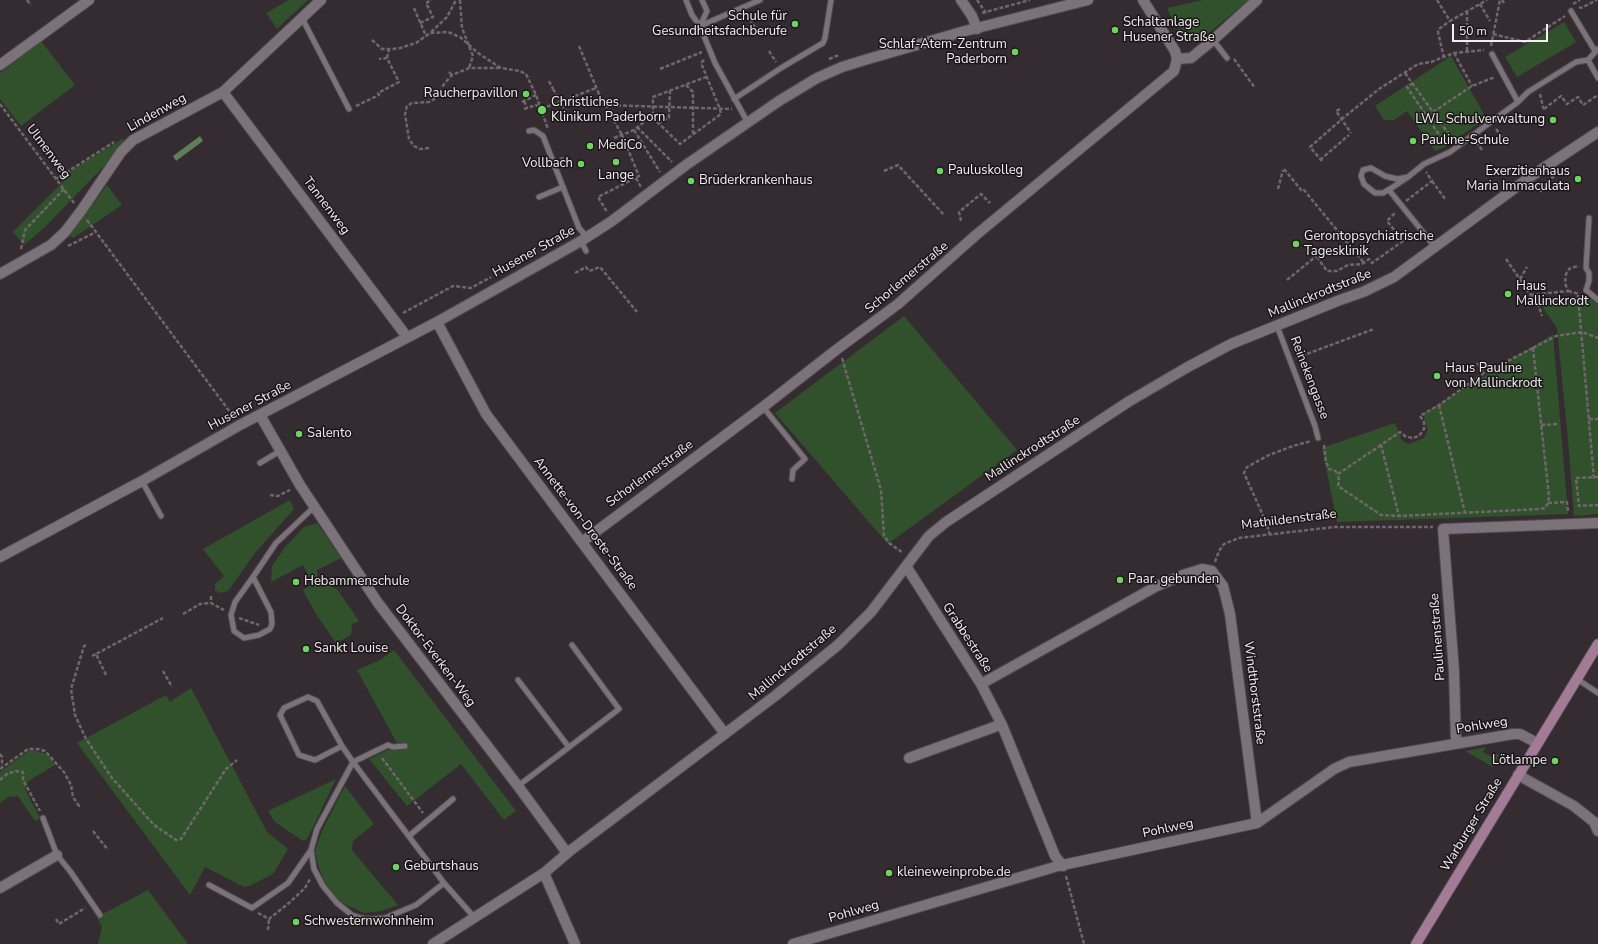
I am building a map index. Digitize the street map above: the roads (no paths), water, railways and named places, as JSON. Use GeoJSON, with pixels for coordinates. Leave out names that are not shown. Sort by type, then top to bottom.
{"type":"FeatureCollection","features":[{"type":"Feature","properties":{"kind":"main road","name":"Warburger Straße"},"geometry":{"type":"LineString","coordinates":[[1416,944],[1598,644]]}},
{"type":"Feature","properties":{"kind":"street"},"geometry":{"type":"LineString","coordinates":[[0,65],[89,0]]}},
{"type":"Feature","properties":{"kind":"street","name":"Lindenweg"},"geometry":{"type":"LineString","coordinates":[[0,274],[51,245],[65,232],[121,152],[133,140],[223,92],[321,0]]}},
{"type":"Feature","properties":{"kind":"street"},"geometry":{"type":"LineString","coordinates":[[961,0],[972,16],[977,29]]}},
{"type":"Feature","properties":{"kind":"street","name":"Husener Straße"},"geometry":{"type":"LineString","coordinates":[[0,557],[407,337],[438,322],[584,239],[612,221],[666,180],[801,86],[842,67],[1088,0]]}},
{"type":"Feature","properties":{"kind":"street"},"geometry":{"type":"LineString","coordinates":[[1143,0],[1175,51],[1177,59],[1191,58],[1209,44],[1257,0]]}},
{"type":"Feature","properties":{"kind":"street","name":"Schorlemerstraße"},"geometry":{"type":"LineString","coordinates":[[582,542],[898,304],[976,236],[1174,71],[1177,59]]}},
{"type":"Feature","properties":{"kind":"street","name":"Tannenweg"},"geometry":{"type":"LineString","coordinates":[[223,92],[407,337]]}},
{"type":"Feature","properties":{"kind":"street","name":"Mallinckrodtstraße"},"geometry":{"type":"LineString","coordinates":[[433,944],[544,874],[567,853],[775,696],[838,645],[871,612],[929,536],[946,522],[1128,402],[1186,368],[1231,344],[1363,292],[1388,280],[1530,177],[1598,132]]}},
{"type":"Feature","properties":{"kind":"street","name":"Annette-von-Droste-Straße"},"geometry":{"type":"LineString","coordinates":[[438,322],[486,414],[725,734]]}},
{"type":"Feature","properties":{"kind":"street","name":"Doktor-Everken-Weg"},"geometry":{"type":"LineString","coordinates":[[260,416],[300,485],[378,603],[518,786],[567,853]]}},
{"type":"Feature","properties":{"kind":"street","name":"Paulinenstraße"},"geometry":{"type":"LineString","coordinates":[[1456,743],[1454,671],[1443,529],[1598,523]]}},
{"type":"Feature","properties":{"kind":"street","name":"Grabbestraße"},"geometry":{"type":"LineString","coordinates":[[908,563],[981,684],[1002,725],[1056,856],[1063,866]]}},
{"type":"Feature","properties":{"kind":"street","name":"Windthorststraße"},"geometry":{"type":"LineString","coordinates":[[981,684],[1157,586],[1183,574],[1202,569],[1212,571],[1223,586],[1230,614],[1257,823]]}},
{"type":"Feature","properties":{"kind":"street"},"geometry":{"type":"LineString","coordinates":[[909,758],[1002,725]]}},
{"type":"Feature","properties":{"kind":"street","name":"Pohlweg"},"geometry":{"type":"LineString","coordinates":[[793,944],[1063,866],[1257,823],[1334,768],[1349,762],[1456,743],[1520,734],[1537,743]]}},
{"type":"Feature","properties":{"kind":"street"},"geometry":{"type":"LineString","coordinates":[[1518,775],[1574,806],[1594,822],[1598,831]]}},
{"type":"Feature","properties":{"kind":"street"},"geometry":{"type":"LineString","coordinates":[[0,888],[56,855]]}},
{"type":"Feature","properties":{"kind":"street"},"geometry":{"type":"LineString","coordinates":[[544,874],[575,944]]}},
{"type":"Feature","properties":{"kind":"lane"},"geometry":{"type":"LineString","coordinates":[[686,0],[692,15],[700,26],[715,64],[748,123]]}},
{"type":"Feature","properties":{"kind":"lane"},"geometry":{"type":"LineString","coordinates":[[700,26],[707,10],[702,0]]}},
{"type":"Feature","properties":{"kind":"lane"},"geometry":{"type":"LineString","coordinates":[[700,26],[760,0]]}},
{"type":"Feature","properties":{"kind":"lane"},"geometry":{"type":"LineString","coordinates":[[734,99],[823,43],[831,0]]}},
{"type":"Feature","properties":{"kind":"lane"},"geometry":{"type":"LineString","coordinates":[[1408,176],[1397,179],[1386,176],[1371,168],[1363,170],[1362,180],[1375,193],[1383,193],[1389,190],[1422,166],[1458,147],[1537,86],[1576,62],[1588,60],[1597,50],[1569,11]]}},
{"type":"Feature","properties":{"kind":"lane"},"geometry":{"type":"LineString","coordinates":[[302,18],[349,109]]}},
{"type":"Feature","properties":{"kind":"lane"},"geometry":{"type":"LineString","coordinates":[[1209,44],[1229,57]]}},
{"type":"Feature","properties":{"kind":"lane"},"geometry":{"type":"LineString","coordinates":[[1492,54],[1518,102]]}},
{"type":"Feature","properties":{"kind":"lane"},"geometry":{"type":"LineString","coordinates":[[1588,60],[1598,78]]}},
{"type":"Feature","properties":{"kind":"lane"},"geometry":{"type":"LineString","coordinates":[[529,131],[534,130],[543,136],[584,239],[586,251]]}},
{"type":"Feature","properties":{"kind":"lane"},"geometry":{"type":"LineString","coordinates":[[539,197],[563,187]]}},
{"type":"Feature","properties":{"kind":"lane"},"geometry":{"type":"LineString","coordinates":[[1389,190],[1435,247]]}},
{"type":"Feature","properties":{"kind":"lane"},"geometry":{"type":"LineString","coordinates":[[1589,218],[1586,268],[1589,273],[1589,281],[1586,290],[1598,300]]}},
{"type":"Feature","properties":{"kind":"lane","name":"Reinekengasse"},"geometry":{"type":"LineString","coordinates":[[1277,326],[1321,440]]}},
{"type":"Feature","properties":{"kind":"lane"},"geometry":{"type":"LineString","coordinates":[[763,407],[805,459],[793,470],[792,479]]}},
{"type":"Feature","properties":{"kind":"lane"},"geometry":{"type":"LineString","coordinates":[[260,463],[280,451]]}},
{"type":"Feature","properties":{"kind":"lane"},"geometry":{"type":"LineString","coordinates":[[142,481],[161,516]]}},
{"type":"Feature","properties":{"kind":"lane"},"geometry":{"type":"LineString","coordinates":[[253,577],[273,618],[270,629],[259,635],[244,638],[234,631],[231,615],[235,602],[276,543],[314,507]]}},
{"type":"Feature","properties":{"kind":"lane"},"geometry":{"type":"LineString","coordinates":[[518,786],[568,746],[619,709],[572,645]]}},
{"type":"Feature","properties":{"kind":"lane"},"geometry":{"type":"LineString","coordinates":[[1577,679],[1598,693]]}},
{"type":"Feature","properties":{"kind":"lane"},"geometry":{"type":"LineString","coordinates":[[518,680],[568,746]]}},
{"type":"Feature","properties":{"kind":"lane"},"geometry":{"type":"LineString","coordinates":[[342,746],[315,760],[299,755],[280,715],[284,708],[308,697],[317,701],[342,746],[353,762],[444,883],[474,917]]}},
{"type":"Feature","properties":{"kind":"lane"},"geometry":{"type":"LineString","coordinates":[[209,885],[252,908],[288,883],[311,850],[317,829],[353,762],[388,745],[393,747],[405,746]]}},
{"type":"Feature","properties":{"kind":"lane"},"geometry":{"type":"LineString","coordinates":[[409,836],[453,799]]}},
{"type":"Feature","properties":{"kind":"lane"},"geometry":{"type":"LineString","coordinates":[[43,818],[56,855],[100,915]]}},
{"type":"Feature","properties":{"kind":"lane"},"geometry":{"type":"LineString","coordinates":[[311,850],[314,869],[323,886],[337,903],[352,915],[361,918],[385,918],[416,904],[444,883]]}},
{"type":"Feature","properties":{"kind":"place","name":"Schule für Gesundheitsfachberufe"},"geometry":{"type":"Point","coordinates":[795,24]}},
{"type":"Feature","properties":{"kind":"place","name":"Schaltanlage Husener Straße"},"geometry":{"type":"Point","coordinates":[1115,30]}},
{"type":"Feature","properties":{"kind":"place","name":"Schlaf-Atem-Zentrum Paderborn"},"geometry":{"type":"Point","coordinates":[1015,52]}},
{"type":"Feature","properties":{"kind":"place","name":"Raucherpavillon"},"geometry":{"type":"Point","coordinates":[526,94]}},
{"type":"Feature","properties":{"kind":"place","name":"Christliches Klinikum Paderborn"},"geometry":{"type":"Point","coordinates":[542,110]}},
{"type":"Feature","properties":{"kind":"place","name":"LWL Schulverwaltung"},"geometry":{"type":"Point","coordinates":[1553,120]}},
{"type":"Feature","properties":{"kind":"place","name":"Pauline-Schule"},"geometry":{"type":"Point","coordinates":[1413,141]}},
{"type":"Feature","properties":{"kind":"place","name":"MediCo"},"geometry":{"type":"Point","coordinates":[590,146]}},
{"type":"Feature","properties":{"kind":"place","name":"Lange"},"geometry":{"type":"Point","coordinates":[616,162]}},
{"type":"Feature","properties":{"kind":"place","name":"Vollbach"},"geometry":{"type":"Point","coordinates":[581,164]}},
{"type":"Feature","properties":{"kind":"place","name":"Pauluskolleg"},"geometry":{"type":"Point","coordinates":[940,171]}},
{"type":"Feature","properties":{"kind":"place","name":"Exerzitienhaus Maria Immaculata"},"geometry":{"type":"Point","coordinates":[1578,179]}},
{"type":"Feature","properties":{"kind":"place","name":"Brüderkrankenhaus"},"geometry":{"type":"Point","coordinates":[691,181]}},
{"type":"Feature","properties":{"kind":"place","name":"Gerontopsychiatrische Tagesklinik"},"geometry":{"type":"Point","coordinates":[1296,244]}},
{"type":"Feature","properties":{"kind":"place","name":"Haus Mallinckrodt"},"geometry":{"type":"Point","coordinates":[1508,294]}},
{"type":"Feature","properties":{"kind":"place","name":"Haus Pauline von Mallinckrodt"},"geometry":{"type":"Point","coordinates":[1437,376]}},
{"type":"Feature","properties":{"kind":"place","name":"Salento"},"geometry":{"type":"Point","coordinates":[299,434]}},
{"type":"Feature","properties":{"kind":"place","name":"Paar. gebunden"},"geometry":{"type":"Point","coordinates":[1120,580]}},
{"type":"Feature","properties":{"kind":"place","name":"Hebammenschule"},"geometry":{"type":"Point","coordinates":[296,582]}},
{"type":"Feature","properties":{"kind":"place","name":"Sankt Louise"},"geometry":{"type":"Point","coordinates":[306,649]}},
{"type":"Feature","properties":{"kind":"place","name":"Lötlampe"},"geometry":{"type":"Point","coordinates":[1555,761]}},
{"type":"Feature","properties":{"kind":"place","name":"Geburtshaus"},"geometry":{"type":"Point","coordinates":[396,867]}},
{"type":"Feature","properties":{"kind":"place","name":"kleineweinprobe.de"},"geometry":{"type":"Point","coordinates":[889,873]}},
{"type":"Feature","properties":{"kind":"place","name":"Schwesternwohnheim"},"geometry":{"type":"Point","coordinates":[296,922]}}]}
